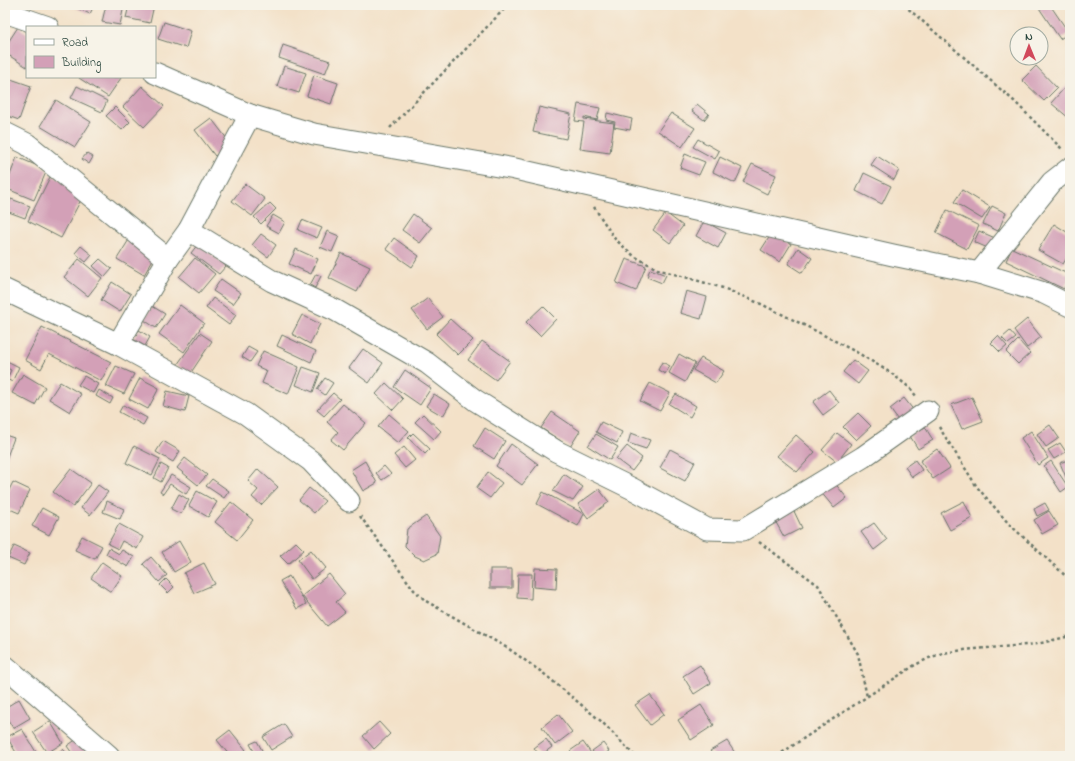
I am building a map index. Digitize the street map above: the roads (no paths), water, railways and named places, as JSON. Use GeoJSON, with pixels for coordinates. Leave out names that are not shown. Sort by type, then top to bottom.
{"type":"FeatureCollection","features":[{"type":"Feature","properties":{"kind":"street"},"geometry":{"type":"LineString","coordinates":[[5,12],[45,26]]}},
{"type":"Feature","properties":{"kind":"street"},"geometry":{"type":"LineString","coordinates":[[156,73],[250,115],[314,134],[515,169],[893,255],[979,273],[1044,292],[1070,306]]}},
{"type":"Feature","properties":{"kind":"street"},"geometry":{"type":"LineString","coordinates":[[118,344],[168,259],[189,230],[250,115]]}},
{"type":"Feature","properties":{"kind":"street"},"geometry":{"type":"LineString","coordinates":[[5,133],[27,144],[168,259]]}},
{"type":"Feature","properties":{"kind":"street"},"geometry":{"type":"LineString","coordinates":[[979,273],[1052,182],[1067,160]]}},
{"type":"Feature","properties":{"kind":"street"},"geometry":{"type":"LineString","coordinates":[[189,230],[272,280],[335,310],[427,363],[475,400],[556,452],[633,489],[707,529],[743,530],[863,457],[928,411]]}},
{"type":"Feature","properties":{"kind":"street"},"geometry":{"type":"LineString","coordinates":[[5,290],[118,344],[246,414],[311,461],[349,502]]}},
{"type":"Feature","properties":{"kind":"street"},"geometry":{"type":"LineString","coordinates":[[5,666],[94,742],[108,756]]}}]}
